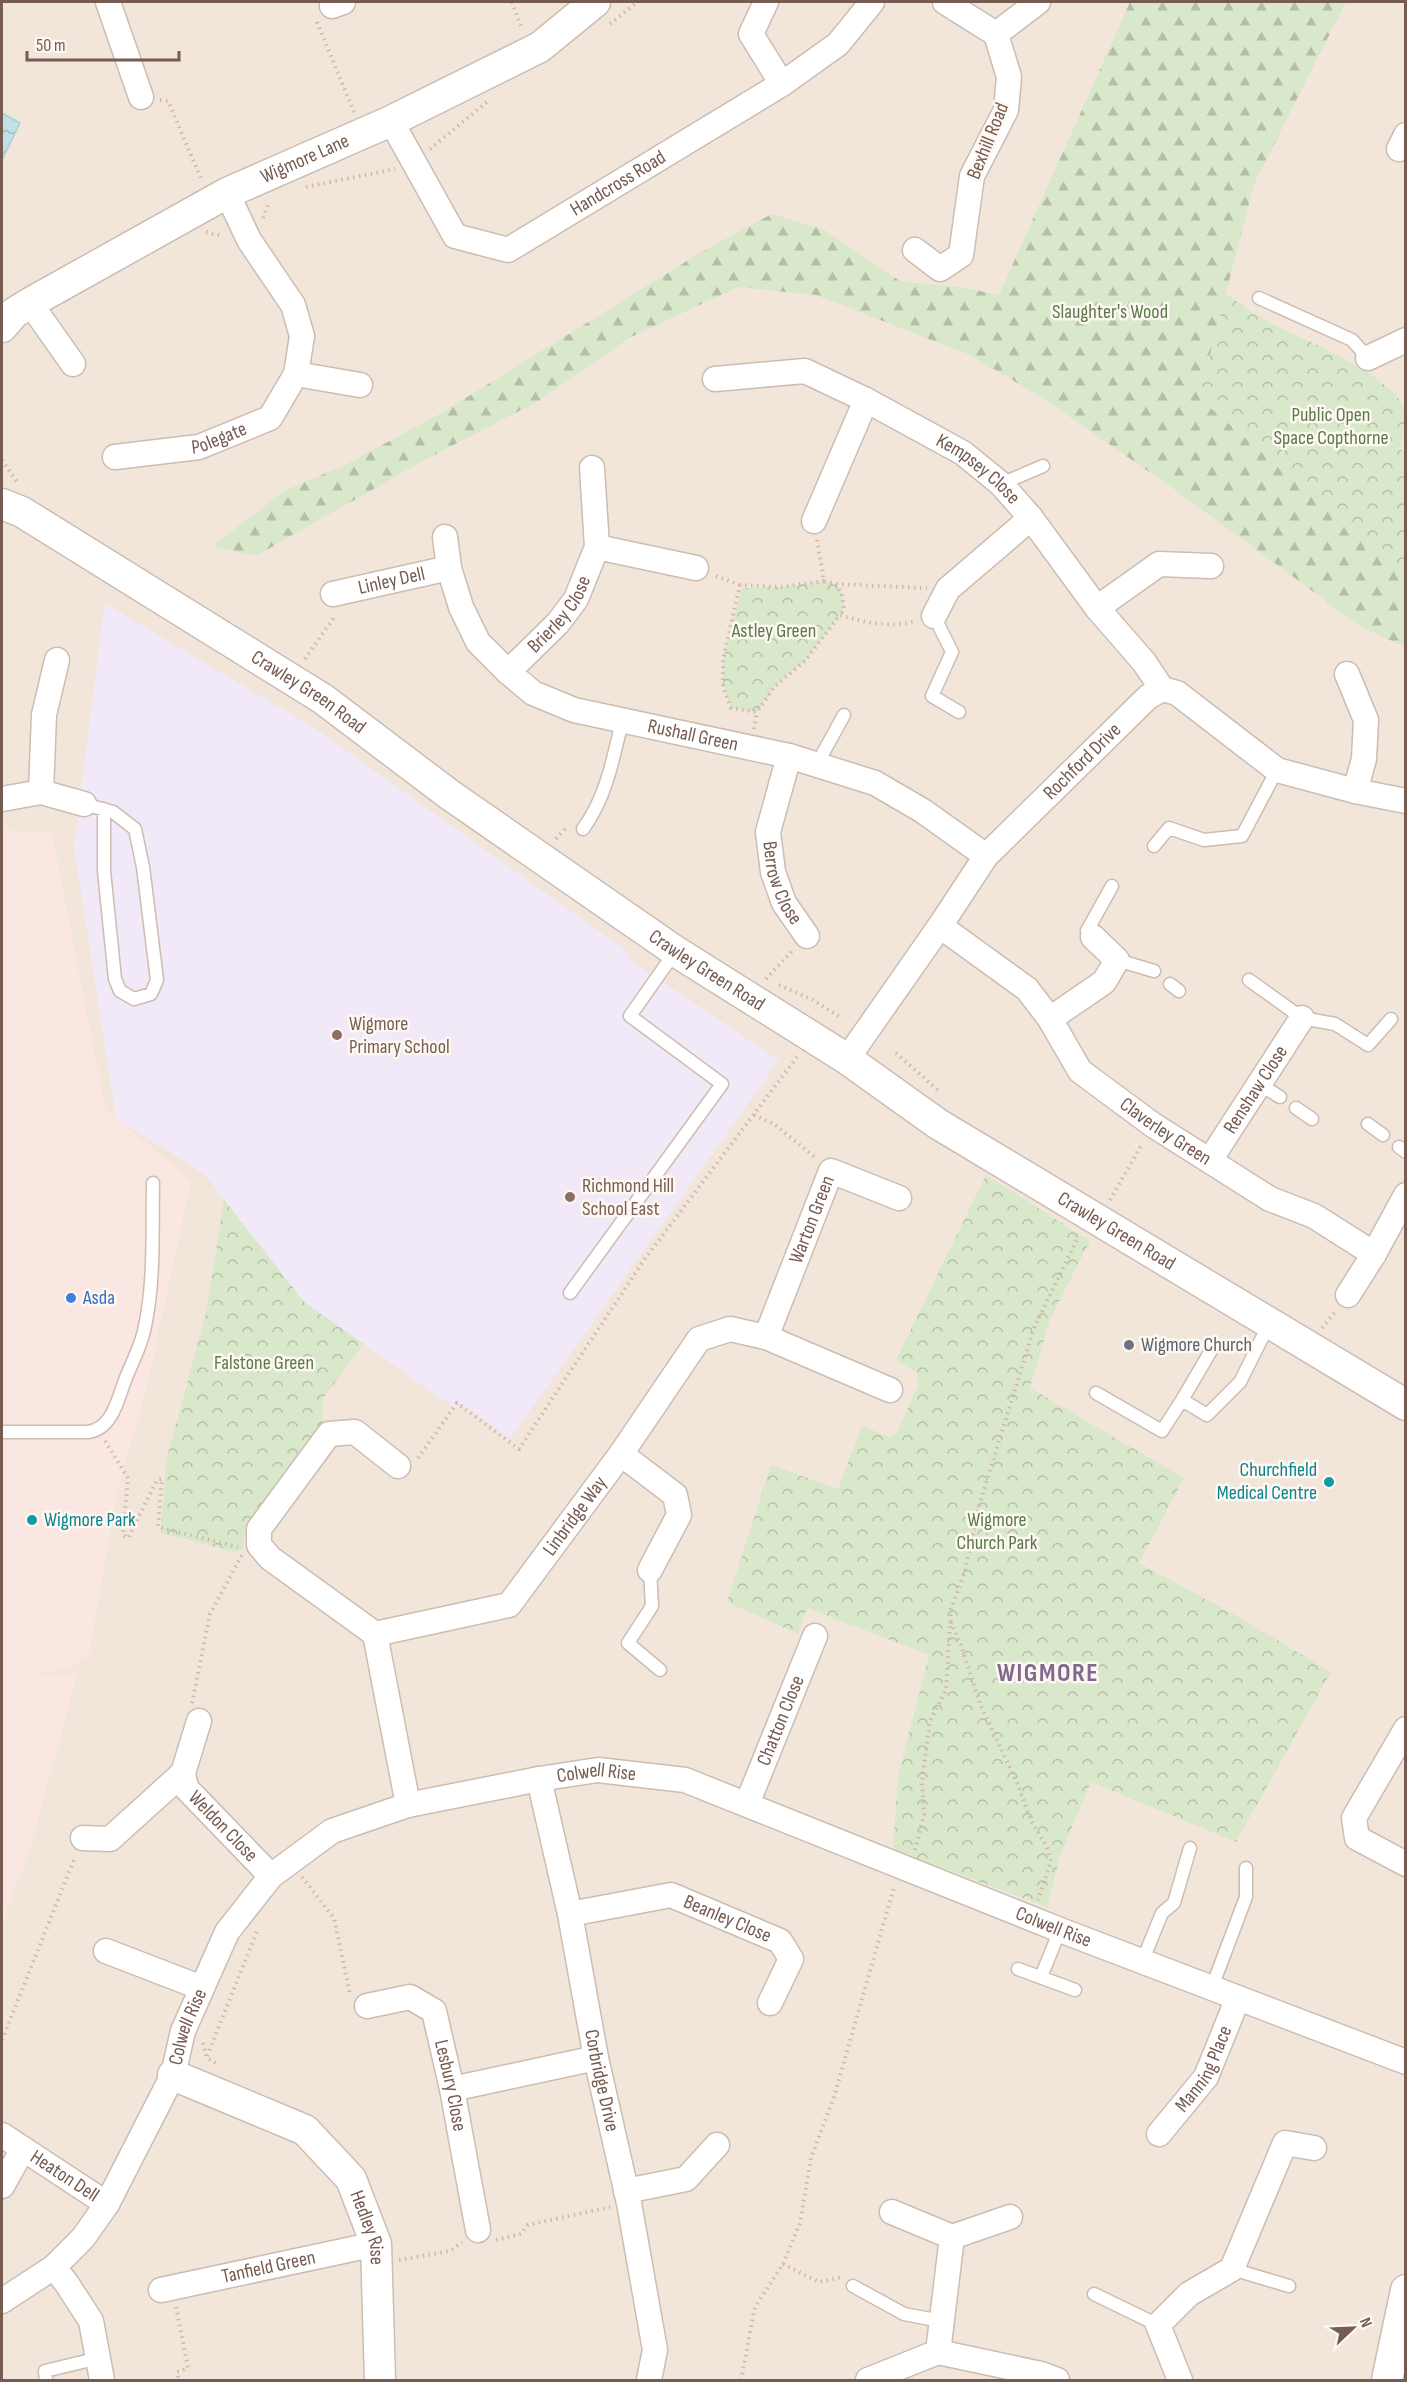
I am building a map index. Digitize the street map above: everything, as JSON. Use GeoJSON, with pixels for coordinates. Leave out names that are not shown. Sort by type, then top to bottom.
{"type":"FeatureCollection","features":[{"type":"Feature","properties":{"kind":"street"},"geometry":{"type":"LineString","coordinates":[[108,2],[141,97]]}},
{"type":"Feature","properties":{"kind":"street","name":"Wigmore Lane"},"geometry":{"type":"LineString","coordinates":[[12,314],[215,190],[391,121],[540,47],[595,2]]}},
{"type":"Feature","properties":{"kind":"street"},"geometry":{"type":"LineString","coordinates":[[766,2],[751,34],[782,84]]}},
{"type":"Feature","properties":{"kind":"street","name":"Handcross Road"},"geometry":{"type":"LineString","coordinates":[[391,121],[455,236],[508,250],[782,84],[837,44],[872,2]]}},
{"type":"Feature","properties":{"kind":"street"},"geometry":{"type":"LineString","coordinates":[[945,2],[996,34],[1038,2]]}},
{"type":"Feature","properties":{"kind":"street","name":"Bexhill Road"},"geometry":{"type":"LineString","coordinates":[[915,250],[940,268],[961,255],[972,176],[1006,110],[1009,77],[996,34]]}},
{"type":"Feature","properties":{"kind":"street","name":"Polegate"},"geometry":{"type":"LineString","coordinates":[[116,457],[199,447],[270,417],[296,374],[302,336],[293,305],[215,190]]}},
{"type":"Feature","properties":{"kind":"street"},"geometry":{"type":"LineString","coordinates":[[12,314],[74,364]]}},
{"type":"Feature","properties":{"kind":"street"},"geometry":{"type":"LineString","coordinates":[[1368,358],[1406,340]]}},
{"type":"Feature","properties":{"kind":"street","name":"Kempsey Close"},"geometry":{"type":"LineString","coordinates":[[715,379],[805,371],[866,400],[963,453],[1001,484],[1031,519],[1097,608],[1144,662],[1162,689]]}},
{"type":"Feature","properties":{"kind":"street"},"geometry":{"type":"LineString","coordinates":[[296,374],[360,385]]}},
{"type":"Feature","properties":{"kind":"street"},"geometry":{"type":"LineString","coordinates":[[814,521],[866,400]]}},
{"type":"Feature","properties":{"kind":"street","name":"Brierley Close"},"geometry":{"type":"LineString","coordinates":[[508,672],[558,623],[576,599],[597,547],[592,468]]}},
{"type":"Feature","properties":{"kind":"street","name":"Crawley Green Road"},"geometry":{"type":"LineString","coordinates":[[2,489],[12,508],[323,699],[450,795],[675,951],[847,1059],[938,1124],[1406,1405]]}},
{"type":"Feature","properties":{"kind":"street"},"geometry":{"type":"LineString","coordinates":[[934,616],[948,589],[1031,519]]}},
{"type":"Feature","properties":{"kind":"street","name":"Rushall Green"},"geometry":{"type":"LineString","coordinates":[[445,537],[449,568],[460,607],[478,642],[533,693],[574,710],[789,756],[875,783],[923,811],[986,856]]}},
{"type":"Feature","properties":{"kind":"street"},"geometry":{"type":"LineString","coordinates":[[597,547],[696,568]]}},
{"type":"Feature","properties":{"kind":"street"},"geometry":{"type":"LineString","coordinates":[[1097,608],[1159,564],[1211,566]]}},
{"type":"Feature","properties":{"kind":"street","name":"Linley Dell"},"geometry":{"type":"LineString","coordinates":[[343,591],[449,568]]}},
{"type":"Feature","properties":{"kind":"street"},"geometry":{"type":"LineString","coordinates":[[41,792],[44,715],[57,660]]}},
{"type":"Feature","properties":{"kind":"street"},"geometry":{"type":"LineString","coordinates":[[1347,674],[1366,720],[1364,759],[1355,791]]}},
{"type":"Feature","properties":{"kind":"street"},"geometry":{"type":"LineString","coordinates":[[1162,689],[1177,693],[1277,770],[1355,791],[1406,801]]}},
{"type":"Feature","properties":{"kind":"street","name":"Rochford Drive"},"geometry":{"type":"LineString","coordinates":[[847,1059],[986,856],[1148,697],[1162,689]]}},
{"type":"Feature","properties":{"kind":"street","name":"Berrow Close"},"geometry":{"type":"LineString","coordinates":[[789,756],[768,832],[773,872],[784,903],[807,936]]}},
{"type":"Feature","properties":{"kind":"street"},"geometry":{"type":"LineString","coordinates":[[2,800],[41,792],[94,806]]}},
{"type":"Feature","properties":{"kind":"street","name":"Claverley Green"},"geometry":{"type":"LineString","coordinates":[[940,926],[1027,989],[1050,1019],[1080,1071],[1153,1125],[1270,1199],[1314,1216],[1374,1254]]}},
{"type":"Feature","properties":{"kind":"street"},"geometry":{"type":"LineString","coordinates":[[1050,1019],[1104,982],[1117,960],[1093,937]]}},
{"type":"Feature","properties":{"kind":"street","name":"Renshaw Close"},"geometry":{"type":"LineString","coordinates":[[1210,1160],[1302,1018]]}},
{"type":"Feature","properties":{"kind":"street","name":"Warton Green"},"geometry":{"type":"LineString","coordinates":[[766,1337],[831,1171],[900,1198]]}},
{"type":"Feature","properties":{"kind":"street"},"geometry":{"type":"LineString","coordinates":[[1344,1301],[1374,1254],[1406,1195]]}},
{"type":"Feature","properties":{"kind":"street","name":"Linbridge Way"},"geometry":{"type":"LineString","coordinates":[[375,1634],[509,1605],[621,1454],[699,1339],[730,1329],[766,1337],[890,1390]]}},
{"type":"Feature","properties":{"kind":"street"},"geometry":{"type":"LineString","coordinates":[[398,1466],[355,1432],[329,1434],[259,1529],[259,1545],[270,1558],[375,1634],[408,1805]]}},
{"type":"Feature","properties":{"kind":"street"},"geometry":{"type":"LineString","coordinates":[[621,1454],[675,1495],[680,1515],[650,1570]]}},
{"type":"Feature","properties":{"kind":"street","name":"Chatton Close"},"geometry":{"type":"LineString","coordinates":[[747,1804],[815,1636]]}},
{"type":"Feature","properties":{"kind":"street","name":"Weldon Close"},"geometry":{"type":"LineString","coordinates":[[199,1721],[183,1773],[186,1788],[271,1876]]}},
{"type":"Feature","properties":{"kind":"street"},"geometry":{"type":"LineString","coordinates":[[1406,1729],[1354,1818],[1357,1838],[1406,1864]]}},
{"type":"Feature","properties":{"kind":"street","name":"Colwell Rise"},"geometry":{"type":"LineString","coordinates":[[2,2301],[54,2267],[83,2238],[106,2204],[173,2075],[183,2031],[227,1932],[271,1876],[332,1832],[408,1805],[539,1779],[598,1770],[685,1780],[1060,1930],[1406,2062]]}},
{"type":"Feature","properties":{"kind":"street","name":"Weldon Close"},"geometry":{"type":"LineString","coordinates":[[82,1838],[110,1839],[183,1773]]}},
{"type":"Feature","properties":{"kind":"street","name":"Corbridge Drive"},"geometry":{"type":"LineString","coordinates":[[539,1779],[570,1914],[596,2058],[628,2197],[655,2350],[649,2380]]}},
{"type":"Feature","properties":{"kind":"street","name":"Beanley Close"},"geometry":{"type":"LineString","coordinates":[[570,1914],[671,1895],[780,1941],[791,1959],[770,2003]]}},
{"type":"Feature","properties":{"kind":"street"},"geometry":{"type":"LineString","coordinates":[[106,1951],[202,1988]]}},
{"type":"Feature","properties":{"kind":"street","name":"Lesbury Close"},"geometry":{"type":"LineString","coordinates":[[367,2006],[410,1997],[434,2011],[452,2089],[478,2230]]}},
{"type":"Feature","properties":{"kind":"street","name":"Manning Place"},"geometry":{"type":"LineString","coordinates":[[1159,2134],[1206,2077],[1238,1998]]}},
{"type":"Feature","properties":{"kind":"street"},"geometry":{"type":"LineString","coordinates":[[452,2089],[596,2058]]}},
{"type":"Feature","properties":{"kind":"street","name":"Hedley Rise"},"geometry":{"type":"LineString","coordinates":[[173,2075],[304,2130],[351,2179],[384,2253],[380,2380]]}},
{"type":"Feature","properties":{"kind":"street","name":"Heaton Dell"},"geometry":{"type":"LineString","coordinates":[[2,2135],[106,2204]]}},
{"type":"Feature","properties":{"kind":"street"},"geometry":{"type":"LineString","coordinates":[[1180,2380],[1158,2325],[1189,2294],[1232,2269],[1285,2143],[1314,2148]]}},
{"type":"Feature","properties":{"kind":"street"},"geometry":{"type":"LineString","coordinates":[[628,2197],[686,2179],[717,2145]]}},
{"type":"Feature","properties":{"kind":"street","name":"Heaton Dell"},"geometry":{"type":"LineString","coordinates":[[2,2186],[23,2149]]}},
{"type":"Feature","properties":{"kind":"street"},"geometry":{"type":"LineString","coordinates":[[892,2212],[952,2237],[1010,2217]]}},
{"type":"Feature","properties":{"kind":"street"},"geometry":{"type":"LineString","coordinates":[[938,2352],[952,2237]]}},
{"type":"Feature","properties":{"kind":"street","name":"Tanfield Green"},"geometry":{"type":"LineString","coordinates":[[166,2289],[384,2253]]}},
{"type":"Feature","properties":{"kind":"street"},"geometry":{"type":"LineString","coordinates":[[54,2267],[91,2321],[101,2369]]}},
{"type":"Feature","properties":{"kind":"street"},"geometry":{"type":"LineString","coordinates":[[1387,2380],[1406,2290]]}},
{"type":"Feature","properties":{"kind":"street"},"geometry":{"type":"LineString","coordinates":[[868,2380],[938,2352],[1041,2374],[1057,2380]]}},
{"type":"Feature","properties":{"kind":"lane"},"geometry":{"type":"LineString","coordinates":[[1259,298],[1352,340],[1368,358]]}},
{"type":"Feature","properties":{"kind":"lane"},"geometry":{"type":"LineString","coordinates":[[1001,484],[1043,466]]}},
{"type":"Feature","properties":{"kind":"lane"},"geometry":{"type":"LineString","coordinates":[[934,616],[952,652],[932,696],[959,712]]}},
{"type":"Feature","properties":{"kind":"lane"},"geometry":{"type":"LineString","coordinates":[[818,764],[844,715]]}},
{"type":"Feature","properties":{"kind":"lane"},"geometry":{"type":"LineString","coordinates":[[583,829],[596,811],[606,788],[622,722]]}},
{"type":"Feature","properties":{"kind":"lane"},"geometry":{"type":"LineString","coordinates":[[1154,846],[1170,828],[1204,840],[1242,836],[1277,770]]}},
{"type":"Feature","properties":{"kind":"lane"},"geometry":{"type":"LineString","coordinates":[[94,806],[113,812],[135,829],[143,867],[157,980],[151,994],[134,999],[120,992],[115,979],[104,871],[94,806]]}},
{"type":"Feature","properties":{"kind":"lane"},"geometry":{"type":"LineString","coordinates":[[1093,937],[1087,932],[1112,886]]}},
{"type":"Feature","properties":{"kind":"lane"},"geometry":{"type":"LineString","coordinates":[[570,1293],[722,1084],[630,1016],[675,951]]}},
{"type":"Feature","properties":{"kind":"lane"},"geometry":{"type":"LineString","coordinates":[[1117,960],[1154,971]]}},
{"type":"Feature","properties":{"kind":"lane"},"geometry":{"type":"LineString","coordinates":[[1250,980],[1302,1018],[1335,1024],[1368,1045],[1391,1019]]}},
{"type":"Feature","properties":{"kind":"lane"},"geometry":{"type":"LineString","coordinates":[[1259,1084],[1280,1097]]}},
{"type":"Feature","properties":{"kind":"lane"},"geometry":{"type":"LineString","coordinates":[[1296,1108],[1312,1119]]}},
{"type":"Feature","properties":{"kind":"lane"},"geometry":{"type":"LineString","coordinates":[[1368,1124],[1383,1135]]}},
{"type":"Feature","properties":{"kind":"lane"},"geometry":{"type":"LineString","coordinates":[[2,1432],[72,1433],[98,1431],[105,1425],[113,1411],[143,1333],[150,1293],[153,1183]]}},
{"type":"Feature","properties":{"kind":"lane"},"geometry":{"type":"LineString","coordinates":[[1182,1400],[1207,1415],[1240,1382],[1269,1324]]}},
{"type":"Feature","properties":{"kind":"lane"},"geometry":{"type":"LineString","coordinates":[[1096,1393],[1162,1431],[1212,1349]]}},
{"type":"Feature","properties":{"kind":"lane"},"geometry":{"type":"LineString","coordinates":[[650,1570],[652,1606],[628,1643],[660,1670]]}},
{"type":"Feature","properties":{"kind":"lane"},"geometry":{"type":"LineString","coordinates":[[1142,1962],[1162,1913],[1174,1903],[1190,1848]]}},
{"type":"Feature","properties":{"kind":"lane"},"geometry":{"type":"LineString","coordinates":[[1212,1987],[1246,1898],[1246,1868]]}},
{"type":"Feature","properties":{"kind":"lane"},"geometry":{"type":"LineString","coordinates":[[1041,1977],[1060,1930]]}},
{"type":"Feature","properties":{"kind":"lane"},"geometry":{"type":"LineString","coordinates":[[1018,1969],[1075,1990]]}},
{"type":"Feature","properties":{"kind":"lane"},"geometry":{"type":"LineString","coordinates":[[1232,2269],[1289,2286]]}},
{"type":"Feature","properties":{"kind":"lane"},"geometry":{"type":"LineString","coordinates":[[853,2286],[904,2314],[941,2321]]}},
{"type":"Feature","properties":{"kind":"lane"},"geometry":{"type":"LineString","coordinates":[[1094,2294],[1158,2325]]}},
{"type":"Feature","properties":{"kind":"lane"},"geometry":{"type":"LineString","coordinates":[[46,2380],[45,2371],[101,2369]]}},
{"type":"Feature","properties":{"kind":"path"},"geometry":{"type":"LineString","coordinates":[[512,2],[523,32],[529,29]]}},
{"type":"Feature","properties":{"kind":"path"},"geometry":{"type":"LineString","coordinates":[[330,7],[356,117]]}},
{"type":"Feature","properties":{"kind":"path"},"geometry":{"type":"LineString","coordinates":[[141,97],[168,101],[215,190]]}},
{"type":"Feature","properties":{"kind":"path"},"geometry":{"type":"LineString","coordinates":[[295,189],[400,168]]}},
{"type":"Feature","properties":{"kind":"path"},"geometry":{"type":"LineString","coordinates":[[260,225],[272,194]]}},
{"type":"Feature","properties":{"kind":"path"},"geometry":{"type":"LineString","coordinates":[[814,521],[824,581]]}},
{"type":"Feature","properties":{"kind":"path"},"geometry":{"type":"LineString","coordinates":[[696,568],[740,585],[781,587],[824,581],[836,584],[948,589]]}},
{"type":"Feature","properties":{"kind":"path"},"geometry":{"type":"LineString","coordinates":[[740,585],[723,659],[723,687],[731,708],[758,712],[775,686],[805,661],[844,610],[842,594],[836,584]]}},
{"type":"Feature","properties":{"kind":"path"},"geometry":{"type":"LineString","coordinates":[[299,667],[343,591]]}},
{"type":"Feature","properties":{"kind":"path"},"geometry":{"type":"LineString","coordinates":[[840,615],[867,623],[898,626],[934,616]]}},
{"type":"Feature","properties":{"kind":"path"},"geometry":{"type":"LineString","coordinates":[[551,844],[567,827],[583,829]]}},
{"type":"Feature","properties":{"kind":"path"},"geometry":{"type":"LineString","coordinates":[[766,979],[807,936]]}},
{"type":"Feature","properties":{"kind":"path"},"geometry":{"type":"LineString","coordinates":[[813,1000],[840,1017]]}},
{"type":"Feature","properties":{"kind":"path"},"geometry":{"type":"LineString","coordinates":[[398,1466],[418,1458],[457,1403],[519,1449],[644,1260],[801,1052]]}},
{"type":"Feature","properties":{"kind":"path"},"geometry":{"type":"LineString","coordinates":[[896,1053],[944,1096]]}},
{"type":"Feature","properties":{"kind":"path"},"geometry":{"type":"LineString","coordinates":[[754,1115],[774,1124],[831,1171]]}},
{"type":"Feature","properties":{"kind":"path"},"geometry":{"type":"LineString","coordinates":[[1109,1202],[1153,1125]]}},
{"type":"Feature","properties":{"kind":"path"},"geometry":{"type":"LineString","coordinates":[[915,1852],[924,1815],[922,1780],[930,1721],[946,1690],[951,1609],[965,1571],[979,1506],[1034,1328],[1078,1237]]}},
{"type":"Feature","properties":{"kind":"path"},"geometry":{"type":"LineString","coordinates":[[1320,1330],[1344,1301]]}},
{"type":"Feature","properties":{"kind":"path"},"geometry":{"type":"LineString","coordinates":[[98,1431],[128,1478],[123,1535],[128,1538],[157,1480],[162,1479],[158,1527],[245,1549],[210,1614],[191,1705],[199,1721]]}},
{"type":"Feature","properties":{"kind":"path"},"geometry":{"type":"LineString","coordinates":[[950,1621],[961,1645],[980,1704],[1014,1776],[1031,1821],[1047,1847],[1051,1861],[1035,1908]]}},
{"type":"Feature","properties":{"kind":"path"},"geometry":{"type":"LineString","coordinates":[[2,2040],[82,1838]]}},
{"type":"Feature","properties":{"kind":"path"},"geometry":{"type":"LineString","coordinates":[[294,1884],[301,1876],[334,1918],[350,1996],[367,2006]]}},
{"type":"Feature","properties":{"kind":"path"},"geometry":{"type":"LineString","coordinates":[[741,2380],[755,2307],[783,2264],[801,2223],[812,2158],[834,2097],[893,1887],[901,1888]]}},
{"type":"Feature","properties":{"kind":"path"},"geometry":{"type":"LineString","coordinates":[[206,2057],[259,1926]]}},
{"type":"Feature","properties":{"kind":"path"},"geometry":{"type":"LineString","coordinates":[[384,2253],[450,2251],[478,2230],[493,2241],[521,2234],[528,2225],[628,2197]]}},
{"type":"Feature","properties":{"kind":"path"},"geometry":{"type":"LineString","coordinates":[[783,2264],[819,2282],[842,2276],[853,2286]]}},
{"type":"Feature","properties":{"kind":"path"},"geometry":{"type":"LineString","coordinates":[[166,2289],[189,2368],[177,2372],[179,2380]]}},
{"type":"Feature","properties":{"kind":"shaded area"},"geometry":{"type":"Polygon","coordinates":[[[2,2],[1405,2],[1405,2380],[2,2380],[2,2]]]}},
{"type":"Feature","properties":{"kind":"shaded area","name":"Wigmore Primary School"},"geometry":{"type":"Polygon","coordinates":[[[106,604],[316,729],[630,953],[627,958],[779,1060],[510,1439],[461,1403],[456,1409],[305,1303],[205,1175],[116,1118],[74,846],[106,604]]]}},
{"type":"Feature","properties":{"kind":"shaded area"},"geometry":{"type":"Polygon","coordinates":[[[2,830],[52,833],[105,1108],[191,1181],[147,1386],[117,1491],[89,1654],[68,1669],[34,1673],[2,1672],[2,830]]]}},
{"type":"Feature","properties":{"kind":"shaded area"},"geometry":{"type":"Polygon","coordinates":[[[2,1673],[77,1675],[29,1852],[2,1925],[2,1673]]]}},
{"type":"Feature","properties":{"kind":"green space","name":"Slaughter's Wood"},"geometry":{"type":"Polygon","coordinates":[[[1130,2],[1346,2],[1254,184],[1199,398],[1405,575],[1405,647],[1361,627],[1178,492],[1044,399],[970,355],[816,295],[738,287],[629,338],[540,400],[421,462],[256,556],[213,546],[284,491],[347,464],[443,412],[703,251],[772,214],[825,230],[900,281],[960,287],[999,295],[1130,2]]]}},
{"type":"Feature","properties":{"kind":"green space","name":"Public Open Space Copthorne"},"geometry":{"type":"Polygon","coordinates":[[[1226,294],[1257,316],[1324,348],[1367,372],[1386,385],[1399,399],[1406,412],[1399,449],[1406,452],[1405,575],[1199,398],[1226,294]]]}},
{"type":"Feature","properties":{"kind":"green space","name":"Astley Green"},"geometry":{"type":"Polygon","coordinates":[[[824,581],[836,584],[842,594],[844,610],[805,661],[775,686],[757,712],[731,708],[723,687],[723,659],[742,588],[781,587],[824,581]]]}},
{"type":"Feature","properties":{"kind":"green space","name":"Wigmore Church Park"},"geometry":{"type":"Polygon","coordinates":[[[986,1175],[1090,1241],[1050,1319],[1030,1388],[1184,1478],[1139,1563],[1235,1615],[1331,1672],[1236,1842],[1091,1782],[1060,1856],[1047,1907],[893,1850],[898,1776],[929,1655],[807,1608],[798,1634],[727,1602],[771,1465],[838,1489],[862,1426],[890,1437],[897,1432],[918,1386],[917,1373],[896,1360],[986,1175]]]}},
{"type":"Feature","properties":{"kind":"green space","name":"Falstone Green"},"geometry":{"type":"Polygon","coordinates":[[[224,1200],[305,1303],[364,1344],[324,1397],[323,1426],[312,1434],[255,1514],[245,1531],[242,1550],[234,1552],[161,1533],[166,1461],[205,1317],[224,1200]]]}},
{"type":"Feature","properties":{"kind":"water"},"geometry":{"type":"Polygon","coordinates":[[[2,113],[20,123],[2,160],[2,113]]]}},
{"type":"Feature","properties":{"kind":"place","name":"Wigmore Primary School"},"geometry":{"type":"Point","coordinates":[337,1035]}},
{"type":"Feature","properties":{"kind":"place","name":"Richmond Hill School East"},"geometry":{"type":"Point","coordinates":[570,1197]}},
{"type":"Feature","properties":{"kind":"place","name":"Asda"},"geometry":{"type":"Point","coordinates":[71,1298]}},
{"type":"Feature","properties":{"kind":"place","name":"Wigmore Church"},"geometry":{"type":"Point","coordinates":[1129,1345]}},
{"type":"Feature","properties":{"kind":"place","name":"Churchfield Medical Centre"},"geometry":{"type":"Point","coordinates":[1329,1482]}},
{"type":"Feature","properties":{"kind":"place","name":"Wigmore Park"},"geometry":{"type":"Point","coordinates":[32,1520]}},
{"type":"Feature","properties":{"kind":"district","name":"WIGMORE"},"geometry":{"type":"Point","coordinates":[1048,1673]}}]}
